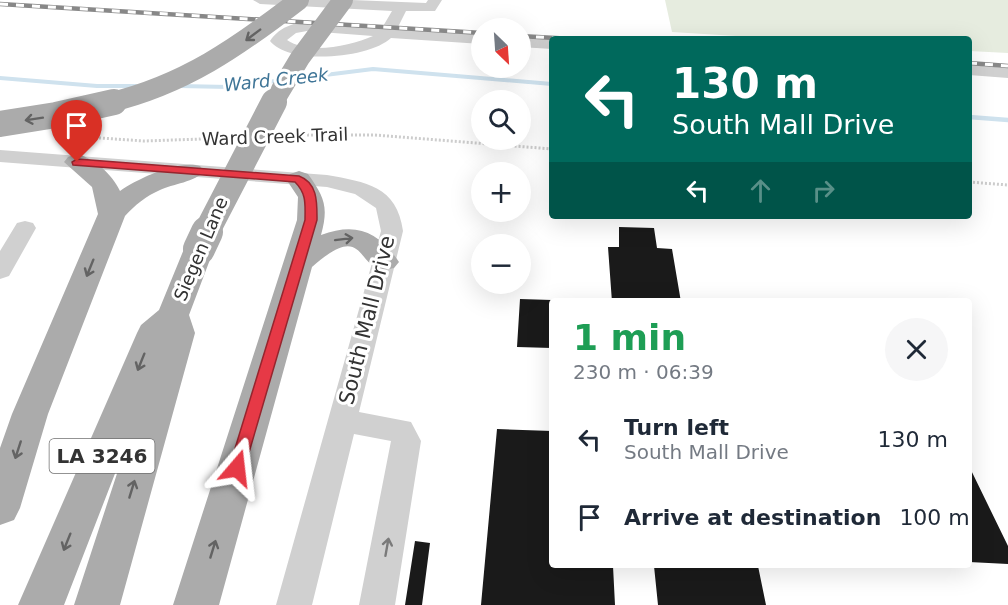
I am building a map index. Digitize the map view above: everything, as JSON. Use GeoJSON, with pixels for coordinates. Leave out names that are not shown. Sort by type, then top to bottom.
{"type":"FeatureCollection","features":[{"type":"Feature","properties":{"kind":"main road"},"geometry":{"type":"LineString","coordinates":[[0,124],[86,109],[128,98],[180,78],[234,49],[300,0]]}},
{"type":"Feature","properties":{"kind":"main road","name":"Siegen Lane"},"geometry":{"type":"LineString","coordinates":[[41,605],[153,333],[173,315],[199,249],[257,130],[304,53],[343,0]]}},
{"type":"Feature","properties":{"kind":"main road"},"geometry":{"type":"LineString","coordinates":[[77,162],[102,181],[110,192],[112,214]]}},
{"type":"Feature","properties":{"kind":"main road"},"geometry":{"type":"LineString","coordinates":[[0,508],[30,414],[112,214],[123,200],[137,189],[161,179],[191,171]]}},
{"type":"Feature","properties":{"kind":"main road"},"geometry":{"type":"LineString","coordinates":[[196,605],[311,220],[311,197],[299,179]]}},
{"type":"Feature","properties":{"kind":"main road"},"geometry":{"type":"LineString","coordinates":[[300,262],[312,250],[328,241],[346,237],[363,238],[374,247],[384,262]]}},
{"type":"Feature","properties":{"kind":"main road","name":"Siegen Lane"},"geometry":{"type":"LineString","coordinates":[[97,605],[178,333],[173,315]]}},
{"type":"Feature","properties":{"kind":"street"},"geometry":{"type":"LineString","coordinates":[[260,0],[401,7],[432,4]]}},
{"type":"Feature","properties":{"kind":"street"},"geometry":{"type":"LineString","coordinates":[[401,7],[387,33],[376,41],[358,48],[322,51],[288,48],[278,41],[281,35],[288,31],[305,27],[387,33],[471,38]]}},
{"type":"Feature","properties":{"kind":"street"},"geometry":{"type":"LineString","coordinates":[[531,43],[549,44]]}},
{"type":"Feature","properties":{"kind":"street"},"geometry":{"type":"LineString","coordinates":[[972,70],[1008,73]]}},
{"type":"Feature","properties":{"kind":"street","name":"South Mall Drive"},"geometry":{"type":"LineString","coordinates":[[0,156],[299,179],[354,186],[377,198],[389,212],[392,231],[294,605]]}},
{"type":"Feature","properties":{"kind":"street"},"geometry":{"type":"LineString","coordinates":[[0,169],[40,160]]}},
{"type":"Feature","properties":{"kind":"street"},"geometry":{"type":"LineString","coordinates":[[0,229],[25,228],[2,263]]}},
{"type":"Feature","properties":{"kind":"street"},"geometry":{"type":"LineString","coordinates":[[342,421],[400,430],[406,441],[377,605]]}},
{"type":"Feature","properties":{"kind":"path","name":"Ward Creek Trail"},"geometry":{"type":"LineString","coordinates":[[63,135],[144,141],[234,138]]}},
{"type":"Feature","properties":{"kind":"path","name":"Ward Creek Trail"},"geometry":{"type":"LineString","coordinates":[[281,135],[375,135],[549,149]]}},
{"type":"Feature","properties":{"kind":"path"},"geometry":{"type":"LineString","coordinates":[[972,182],[1008,185]]}},
{"type":"Feature","properties":{"kind":"shaded area"},"geometry":{"type":"Polygon","coordinates":[[[665,0],[1008,0],[1008,53],[972,51],[972,36],[736,36],[672,32],[665,0]]]}},
{"type":"Feature","properties":{"kind":"building"},"geometry":{"type":"Polygon","coordinates":[[[619,227],[654,228],[657,248],[672,249],[680,298],[612,298],[608,247],[619,247],[619,227]]]}},
{"type":"Feature","properties":{"kind":"building"},"geometry":{"type":"Polygon","coordinates":[[[520,299],[549,300],[549,348],[517,347],[520,299]]]}},
{"type":"Feature","properties":{"kind":"building"},"geometry":{"type":"Polygon","coordinates":[[[497,429],[549,431],[549,568],[613,568],[615,605],[481,605],[497,429]]]}},
{"type":"Feature","properties":{"kind":"building"},"geometry":{"type":"Polygon","coordinates":[[[972,472],[1008,546],[1008,564],[972,562],[972,472]]]}},
{"type":"Feature","properties":{"kind":"building"},"geometry":{"type":"Polygon","coordinates":[[[415,541],[430,543],[422,605],[405,605],[415,541]]]}},
{"type":"Feature","properties":{"kind":"building"},"geometry":{"type":"Polygon","coordinates":[[[654,568],[758,568],[766,605],[658,605],[654,568]]]}},
{"type":"Feature","properties":{"kind":"waterway","name":"Ward Creek"},"geometry":{"type":"LineString","coordinates":[[293,79],[373,69],[549,84]]}},
{"type":"Feature","properties":{"kind":"waterway","name":"Ward Creek"},"geometry":{"type":"LineString","coordinates":[[0,78],[97,86],[136,86]]}},
{"type":"Feature","properties":{"kind":"waterway","name":"Ward Creek"},"geometry":{"type":"LineString","coordinates":[[179,86],[229,87],[283,80]]}},
{"type":"Feature","properties":{"kind":"waterway","name":"Ward Creek"},"geometry":{"type":"LineString","coordinates":[[972,117],[1008,120]]}},
{"type":"Feature","properties":{"kind":"railway"},"geometry":{"type":"LineString","coordinates":[[0,4],[471,32]]}},
{"type":"Feature","properties":{"kind":"railway"},"geometry":{"type":"LineString","coordinates":[[531,37],[549,38]]}},
{"type":"Feature","properties":{"kind":"railway"},"geometry":{"type":"LineString","coordinates":[[972,63],[1008,66]]}},
{"type":"Feature","properties":{"kind":"route"},"geometry":{"type":"LineString","coordinates":[[77,162],[299,179],[306,186],[311,197],[311,220],[237,468]]}}]}
